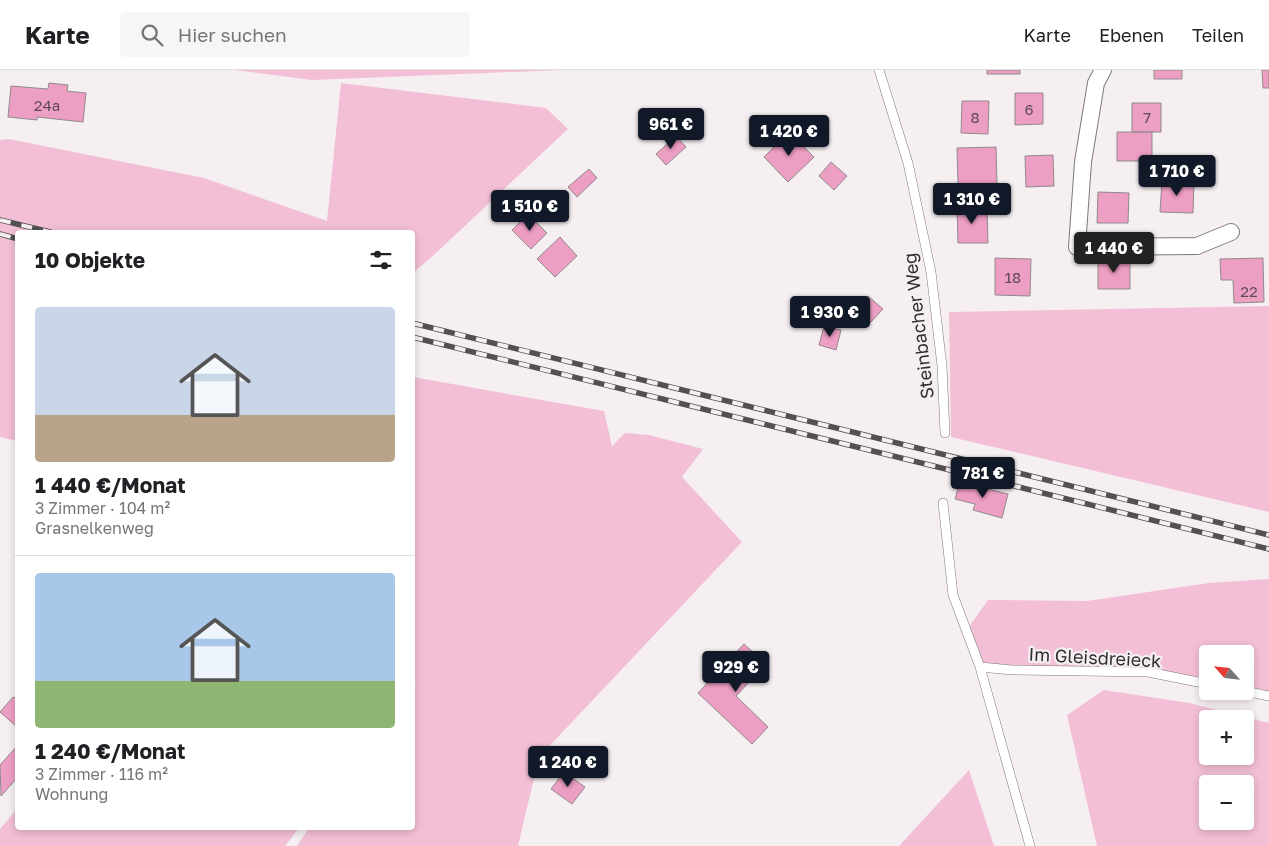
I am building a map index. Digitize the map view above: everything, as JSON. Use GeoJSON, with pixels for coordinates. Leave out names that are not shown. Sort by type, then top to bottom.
{"type":"FeatureCollection","features":[{"type":"Feature","properties":{"kind":"street"},"geometry":{"type":"LineString","coordinates":[[1103,70],[1096,83],[1083,162],[1077,247],[1198,246],[1231,232]]}},
{"type":"Feature","properties":{"kind":"lane","name":"Steinbacher Weg"},"geometry":{"type":"LineString","coordinates":[[879,70],[908,163],[931,272],[942,366],[945,433]]}},
{"type":"Feature","properties":{"kind":"lane"},"geometry":{"type":"LineString","coordinates":[[943,503],[953,595],[980,667],[1030,846]]}},
{"type":"Feature","properties":{"kind":"lane","name":"Im Gleisdreieck"},"geometry":{"type":"LineString","coordinates":[[980,667],[1012,670],[1148,672],[1199,682]]}},
{"type":"Feature","properties":{"kind":"lane"},"geometry":{"type":"LineString","coordinates":[[1254,693],[1269,696]]}},
{"type":"Feature","properties":{"kind":"shaded area"},"geometry":{"type":"Polygon","coordinates":[[[235,70],[563,70],[312,80],[235,70]]]}},
{"type":"Feature","properties":{"kind":"shaded area"},"geometry":{"type":"Polygon","coordinates":[[[341,83],[546,108],[568,129],[415,271],[415,230],[15,230],[15,441],[0,437],[0,140],[9,139],[204,178],[327,221],[341,83]]]}},
{"type":"Feature","properties":{"kind":"shaded area"},"geometry":{"type":"Polygon","coordinates":[[[1269,306],[1269,512],[951,437],[949,312],[1269,306]]]}},
{"type":"Feature","properties":{"kind":"shaded area"},"geometry":{"type":"Polygon","coordinates":[[[415,377],[604,411],[612,446],[625,433],[649,435],[703,449],[682,477],[742,542],[539,757],[518,846],[297,846],[308,830],[415,830],[415,682],[417,679],[415,681],[415,377]]]}},
{"type":"Feature","properties":{"kind":"shaded area"},"geometry":{"type":"Polygon","coordinates":[[[1269,579],[1269,696],[1254,693],[1254,645],[1199,645],[1199,682],[1148,672],[980,667],[967,634],[971,624],[988,600],[1087,601],[1209,583],[1269,579]]]}},
{"type":"Feature","properties":{"kind":"shaded area"},"geometry":{"type":"Polygon","coordinates":[[[1104,690],[1189,703],[1217,710],[1199,710],[1199,765],[1254,765],[1254,719],[1269,723],[1269,846],[1097,846],[1067,715],[1104,690]]]}},
{"type":"Feature","properties":{"kind":"shaded area"},"geometry":{"type":"Polygon","coordinates":[[[969,770],[994,846],[899,846],[969,770]]]}},
{"type":"Feature","properties":{"kind":"shaded area"},"geometry":{"type":"Polygon","coordinates":[[[15,811],[15,830],[297,830],[285,846],[0,846],[0,829],[15,811]]]}},
{"type":"Feature","properties":{"kind":"building"},"geometry":{"type":"Polygon","coordinates":[[[987,70],[1020,70],[1020,74],[987,74],[987,70]]]}},
{"type":"Feature","properties":{"kind":"building"},"geometry":{"type":"Polygon","coordinates":[[[1154,70],[1182,70],[1182,79],[1154,79],[1154,70]]]}},
{"type":"Feature","properties":{"kind":"building"},"geometry":{"type":"Polygon","coordinates":[[[1262,70],[1269,70],[1269,88],[1263,88],[1262,70]]]}},
{"type":"Feature","properties":{"kind":"building"},"geometry":{"type":"Polygon","coordinates":[[[49,83],[68,85],[67,91],[86,93],[83,122],[37,117],[37,120],[8,117],[11,86],[48,89],[49,83]]]}},
{"type":"Feature","properties":{"kind":"building"},"geometry":{"type":"Polygon","coordinates":[[[1015,93],[1043,93],[1043,124],[1015,125],[1015,93]]]}},
{"type":"Feature","properties":{"kind":"building"},"geometry":{"type":"Polygon","coordinates":[[[962,101],[989,101],[988,134],[961,133],[962,101]]]}},
{"type":"Feature","properties":{"kind":"building"},"geometry":{"type":"Polygon","coordinates":[[[1132,103],[1161,103],[1161,132],[1132,132],[1132,103]]]}},
{"type":"Feature","properties":{"kind":"building"},"geometry":{"type":"Polygon","coordinates":[[[789,132],[814,157],[788,182],[764,157],[789,132]]]}},
{"type":"Feature","properties":{"kind":"building"},"geometry":{"type":"Polygon","coordinates":[[[1117,132],[1152,132],[1152,161],[1117,161],[1117,132]]]}},
{"type":"Feature","properties":{"kind":"building"},"geometry":{"type":"Polygon","coordinates":[[[676,136],[686,147],[666,165],[656,154],[676,136]]]}},
{"type":"Feature","properties":{"kind":"building"},"geometry":{"type":"Polygon","coordinates":[[[996,147],[997,184],[958,185],[957,148],[996,147]]]}},
{"type":"Feature","properties":{"kind":"building"},"geometry":{"type":"Polygon","coordinates":[[[1053,155],[1054,186],[1026,187],[1025,156],[1053,155]]]}},
{"type":"Feature","properties":{"kind":"building"},"geometry":{"type":"Polygon","coordinates":[[[831,162],[847,176],[834,190],[819,176],[831,162]]]}},
{"type":"Feature","properties":{"kind":"building"},"geometry":{"type":"Polygon","coordinates":[[[589,169],[597,178],[577,197],[568,187],[589,169]]]}},
{"type":"Feature","properties":{"kind":"building"},"geometry":{"type":"Polygon","coordinates":[[[1162,180],[1194,181],[1193,213],[1160,212],[1162,180]]]}},
{"type":"Feature","properties":{"kind":"building"},"geometry":{"type":"Polygon","coordinates":[[[1098,192],[1129,193],[1128,223],[1097,223],[1098,192]]]}},
{"type":"Feature","properties":{"kind":"building"},"geometry":{"type":"Polygon","coordinates":[[[957,207],[987,207],[988,243],[958,243],[957,207]]]}},
{"type":"Feature","properties":{"kind":"building"},"geometry":{"type":"Polygon","coordinates":[[[528,214],[547,233],[531,249],[512,230],[528,214]]]}},
{"type":"Feature","properties":{"kind":"building"},"geometry":{"type":"Polygon","coordinates":[[[560,237],[577,256],[555,277],[537,259],[560,237]]]}},
{"type":"Feature","properties":{"kind":"building"},"geometry":{"type":"Polygon","coordinates":[[[995,258],[1031,259],[1030,296],[995,295],[995,258]]]}},
{"type":"Feature","properties":{"kind":"building"},"geometry":{"type":"Polygon","coordinates":[[[1263,258],[1264,302],[1234,303],[1233,280],[1221,280],[1220,259],[1263,258]]]}},
{"type":"Feature","properties":{"kind":"building"},"geometry":{"type":"Polygon","coordinates":[[[1098,260],[1130,260],[1130,289],[1098,289],[1098,260]]]}},
{"type":"Feature","properties":{"kind":"building"},"geometry":{"type":"Polygon","coordinates":[[[868,296],[883,309],[870,323],[855,310],[868,296]]]}},
{"type":"Feature","properties":{"kind":"building"},"geometry":{"type":"Polygon","coordinates":[[[824,326],[841,330],[836,350],[819,345],[824,326]]]}},
{"type":"Feature","properties":{"kind":"building"},"geometry":{"type":"Polygon","coordinates":[[[960,482],[1008,494],[1002,518],[973,510],[975,504],[955,499],[960,482]]]}},
{"type":"Feature","properties":{"kind":"building"},"geometry":{"type":"Polygon","coordinates":[[[744,644],[766,664],[736,696],[768,727],[752,744],[698,693],[744,644]]]}},
{"type":"Feature","properties":{"kind":"building"},"geometry":{"type":"Polygon","coordinates":[[[13,697],[15,698],[15,725],[0,712],[13,697]]]}},
{"type":"Feature","properties":{"kind":"building"},"geometry":{"type":"Polygon","coordinates":[[[15,748],[15,780],[1,796],[0,765],[15,748]]]}},
{"type":"Feature","properties":{"kind":"building"},"geometry":{"type":"Polygon","coordinates":[[[564,772],[585,787],[572,804],[551,789],[564,772]]]}},
{"type":"Feature","properties":{"kind":"railway"},"geometry":{"type":"LineString","coordinates":[[0,220],[42,230]]}},
{"type":"Feature","properties":{"kind":"railway"},"geometry":{"type":"LineString","coordinates":[[0,234],[15,238]]}},
{"type":"Feature","properties":{"kind":"railway"},"geometry":{"type":"LineString","coordinates":[[415,324],[1269,535]]}},
{"type":"Feature","properties":{"kind":"railway"},"geometry":{"type":"LineString","coordinates":[[415,338],[1269,549]]}}]}
